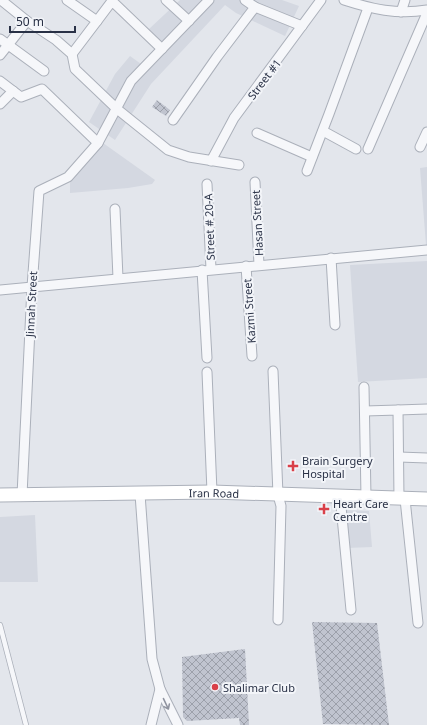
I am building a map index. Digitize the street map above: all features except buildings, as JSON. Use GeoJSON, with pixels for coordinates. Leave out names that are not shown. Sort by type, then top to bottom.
{"type":"FeatureCollection","features":[{"type":"Feature","properties":{"kind":"main road","name":"Iran Road"},"geometry":{"type":"LineString","coordinates":[[0,495],[212,492],[427,499]]}},
{"type":"Feature","properties":{"kind":"street"},"geometry":{"type":"LineString","coordinates":[[1,0],[27,21],[56,40],[72,54],[75,69],[117,109],[168,150],[189,157],[239,165]]}},
{"type":"Feature","properties":{"kind":"street"},"geometry":{"type":"LineString","coordinates":[[68,0],[97,21]]}},
{"type":"Feature","properties":{"kind":"street"},"geometry":{"type":"LineString","coordinates":[[166,0],[189,21]]}},
{"type":"Feature","properties":{"kind":"street"},"geometry":{"type":"LineString","coordinates":[[0,81],[22,97],[42,89],[98,143],[131,81],[209,0]]}},
{"type":"Feature","properties":{"kind":"street"},"geometry":{"type":"LineString","coordinates":[[245,0],[254,7],[302,26]]}},
{"type":"Feature","properties":{"kind":"street","name":"Street #1"},"geometry":{"type":"LineString","coordinates":[[211,161],[234,118],[321,0]]}},
{"type":"Feature","properties":{"kind":"street"},"geometry":{"type":"LineString","coordinates":[[344,0],[368,8],[401,12],[427,12],[368,149]]}},
{"type":"Feature","properties":{"kind":"street"},"geometry":{"type":"LineString","coordinates":[[401,12],[405,0]]}},
{"type":"Feature","properties":{"kind":"street"},"geometry":{"type":"LineString","coordinates":[[72,54],[112,1],[162,49]]}},
{"type":"Feature","properties":{"kind":"street"},"geometry":{"type":"LineString","coordinates":[[173,120],[254,7]]}},
{"type":"Feature","properties":{"kind":"street"},"geometry":{"type":"LineString","coordinates":[[307,171],[368,8]]}},
{"type":"Feature","properties":{"kind":"street"},"geometry":{"type":"LineString","coordinates":[[0,55],[27,21]]}},
{"type":"Feature","properties":{"kind":"street"},"geometry":{"type":"LineString","coordinates":[[0,39],[44,71]]}},
{"type":"Feature","properties":{"kind":"street"},"geometry":{"type":"LineString","coordinates":[[0,104],[13,91]]}},
{"type":"Feature","properties":{"kind":"street"},"geometry":{"type":"LineString","coordinates":[[323,131],[356,149]]}},
{"type":"Feature","properties":{"kind":"street"},"geometry":{"type":"LineString","coordinates":[[420,147],[427,132]]}},
{"type":"Feature","properties":{"kind":"street"},"geometry":{"type":"LineString","coordinates":[[258,133],[312,157]]}},
{"type":"Feature","properties":{"kind":"street","name":"Jinnah Street"},"geometry":{"type":"LineString","coordinates":[[22,495],[32,287],[39,192],[68,177],[98,143]]}},
{"type":"Feature","properties":{"kind":"street","name":"Hasan Street"},"geometry":{"type":"LineString","coordinates":[[255,182],[259,265]]}},
{"type":"Feature","properties":{"kind":"street","name":"Street # 20-A"},"geometry":{"type":"LineString","coordinates":[[207,184],[207,358]]}},
{"type":"Feature","properties":{"kind":"street"},"geometry":{"type":"LineString","coordinates":[[115,208],[118,278]]}},
{"type":"Feature","properties":{"kind":"street"},"geometry":{"type":"LineString","coordinates":[[0,290],[427,250]]}},
{"type":"Feature","properties":{"kind":"street"},"geometry":{"type":"LineString","coordinates":[[331,258],[335,324]]}},
{"type":"Feature","properties":{"kind":"street","name":"Kazmi Street"},"geometry":{"type":"LineString","coordinates":[[246,266],[252,356]]}},
{"type":"Feature","properties":{"kind":"street"},"geometry":{"type":"LineString","coordinates":[[274,371],[278,495],[281,506],[278,620]]}},
{"type":"Feature","properties":{"kind":"street"},"geometry":{"type":"LineString","coordinates":[[207,372],[212,492]]}},
{"type":"Feature","properties":{"kind":"street"},"geometry":{"type":"LineString","coordinates":[[364,387],[366,497]]}},
{"type":"Feature","properties":{"kind":"street"},"geometry":{"type":"LineString","coordinates":[[365,411],[427,409]]}},
{"type":"Feature","properties":{"kind":"street"},"geometry":{"type":"LineString","coordinates":[[398,410],[402,499],[418,623]]}},
{"type":"Feature","properties":{"kind":"street"},"geometry":{"type":"LineString","coordinates":[[399,457],[427,458]]}},
{"type":"Feature","properties":{"kind":"street"},"geometry":{"type":"LineString","coordinates":[[140,494],[152,660],[160,689],[178,725]]}},
{"type":"Feature","properties":{"kind":"street"},"geometry":{"type":"LineString","coordinates":[[340,496],[351,610]]}},
{"type":"Feature","properties":{"kind":"street"},"geometry":{"type":"LineString","coordinates":[[151,725],[160,689]]}},
{"type":"Feature","properties":{"kind":"lane"},"geometry":{"type":"LineString","coordinates":[[0,625],[26,725]]}},
{"type":"Feature","properties":{"kind":"shaded area"},"geometry":{"type":"Polygon","coordinates":[[[180,0],[282,0],[299,6],[285,36],[236,13],[225,5],[151,84],[115,140],[89,122],[115,74],[130,56],[148,69],[167,48],[149,29],[180,0]]]}},
{"type":"Feature","properties":{"kind":"shaded area"},"geometry":{"type":"Polygon","coordinates":[[[103,143],[155,180],[152,184],[128,188],[70,193],[70,180],[103,143]]]}},
{"type":"Feature","properties":{"kind":"shaded area"},"geometry":{"type":"Polygon","coordinates":[[[427,167],[427,245],[426,245],[420,168],[427,167]]]}},
{"type":"Feature","properties":{"kind":"shaded area"},"geometry":{"type":"Polygon","coordinates":[[[427,261],[427,378],[358,382],[350,265],[427,261]]]}},
{"type":"Feature","properties":{"kind":"shaded area"},"geometry":{"type":"Polygon","coordinates":[[[344,510],[369,511],[372,547],[347,548],[344,510]]]}},
{"type":"Feature","properties":{"kind":"shaded area"},"geometry":{"type":"Polygon","coordinates":[[[35,515],[38,582],[0,582],[0,517],[35,515]]]}},
{"type":"Feature","properties":{"kind":"place","name":"Brain Surgery Hospital"},"geometry":{"type":"Point","coordinates":[293,466]}},
{"type":"Feature","properties":{"kind":"place","name":"Heart Care Centre"},"geometry":{"type":"Point","coordinates":[324,509]}},
{"type":"Feature","properties":{"kind":"place","name":"Shalimar Club"},"geometry":{"type":"Point","coordinates":[215,687]}}]}
